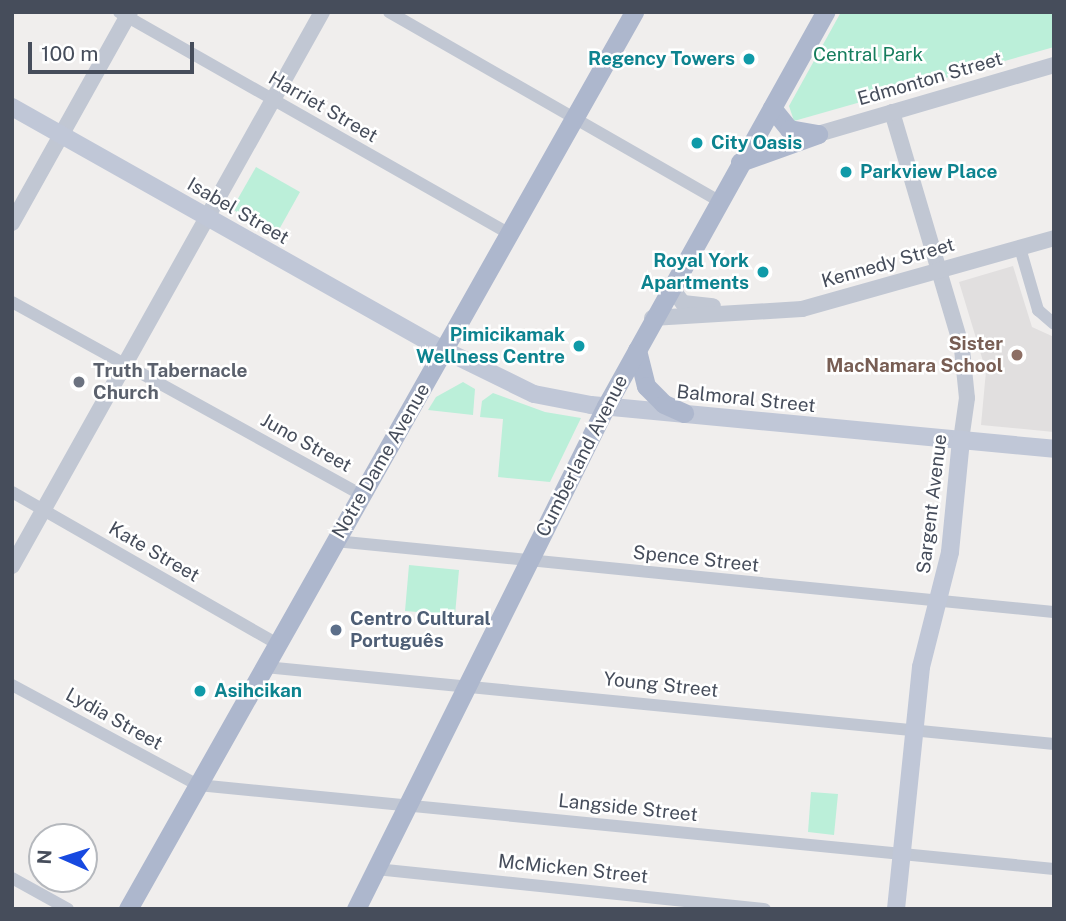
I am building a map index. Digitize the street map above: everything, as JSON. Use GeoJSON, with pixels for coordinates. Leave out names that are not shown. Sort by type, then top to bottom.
{"type":"FeatureCollection","features":[{"type":"Feature","properties":{"kind":"main road","name":"Notre Dame Avenue"},"geometry":{"type":"LineString","coordinates":[[128,909],[634,12]]}},
{"type":"Feature","properties":{"kind":"main road","name":"Cumberland Avenue"},"geometry":{"type":"LineString","coordinates":[[356,909],[652,318],[825,12]]}},
{"type":"Feature","properties":{"kind":"main road","name":"Isabel Street"},"geometry":{"type":"LineString","coordinates":[[12,107],[444,350]]}},
{"type":"Feature","properties":{"kind":"main road"},"geometry":{"type":"LineString","coordinates":[[772,107],[789,129],[818,134]]}},
{"type":"Feature","properties":{"kind":"main road"},"geometry":{"type":"LineString","coordinates":[[740,162],[818,134]]}},
{"type":"Feature","properties":{"kind":"main road","name":"Balmoral Street"},"geometry":{"type":"LineString","coordinates":[[444,350],[534,394],[606,406],[1054,449]]}},
{"type":"Feature","properties":{"kind":"main road"},"geometry":{"type":"LineString","coordinates":[[637,350],[640,374],[650,392],[684,414]]}},
{"type":"Feature","properties":{"kind":"main road","name":"Sargent Avenue"},"geometry":{"type":"LineString","coordinates":[[896,909],[921,667],[939,601],[954,519],[961,440]]}},
{"type":"Feature","properties":{"kind":"street"},"geometry":{"type":"LineString","coordinates":[[12,566],[322,12]]}},
{"type":"Feature","properties":{"kind":"street"},"geometry":{"type":"LineString","coordinates":[[389,12],[717,200]]}},
{"type":"Feature","properties":{"kind":"street"},"geometry":{"type":"LineString","coordinates":[[12,223],[62,135],[125,14]]}},
{"type":"Feature","properties":{"kind":"street","name":"Harriet Street"},"geometry":{"type":"LineString","coordinates":[[125,14],[510,234]]}},
{"type":"Feature","properties":{"kind":"street","name":"Edmonton Street"},"geometry":{"type":"LineString","coordinates":[[818,134],[1054,65]]}},
{"type":"Feature","properties":{"kind":"street","name":"Sargent Avenue"},"geometry":{"type":"LineString","coordinates":[[892,112],[940,270],[967,376],[961,440]]}},
{"type":"Feature","properties":{"kind":"street","name":"Kennedy Street"},"geometry":{"type":"LineString","coordinates":[[652,318],[802,309],[1054,238]]}},
{"type":"Feature","properties":{"kind":"street"},"geometry":{"type":"LineString","coordinates":[[1020,248],[1038,310],[1054,324]]}},
{"type":"Feature","properties":{"kind":"street","name":"Kennedy Street"},"geometry":{"type":"LineString","coordinates":[[670,286],[684,303],[732,312]]}},
{"type":"Feature","properties":{"kind":"street","name":"Juno Street"},"geometry":{"type":"LineString","coordinates":[[12,302],[361,495]]}},
{"type":"Feature","properties":{"kind":"street","name":"Kate Street"},"geometry":{"type":"LineString","coordinates":[[12,492],[277,644]]}},
{"type":"Feature","properties":{"kind":"street","name":"Spence Street"},"geometry":{"type":"LineString","coordinates":[[335,541],[1054,612]]}},
{"type":"Feature","properties":{"kind":"street","name":"Young Street"},"geometry":{"type":"LineString","coordinates":[[265,667],[1054,744]]}},
{"type":"Feature","properties":{"kind":"street","name":"Lydia Street"},"geometry":{"type":"LineString","coordinates":[[12,685],[198,785]]}},
{"type":"Feature","properties":{"kind":"street","name":"Langside Street"},"geometry":{"type":"LineString","coordinates":[[198,785],[1054,869]]}},
{"type":"Feature","properties":{"kind":"street","name":"McMicken Street"},"geometry":{"type":"LineString","coordinates":[[376,869],[765,909]]}},
{"type":"Feature","properties":{"kind":"street"},"geometry":{"type":"LineString","coordinates":[[12,878],[68,909]]}},
{"type":"Feature","properties":{"kind":"shaded area","name":"Sister MacNamara School"},"geometry":{"type":"Polygon","coordinates":[[[1013,266],[1032,327],[1054,337],[1054,432],[981,425],[986,371],[959,282],[1013,266]]]}},
{"type":"Feature","properties":{"kind":"green space","name":"Central Park"},"geometry":{"type":"Polygon","coordinates":[[[841,12],[1054,12],[1054,47],[794,121],[789,106],[841,12]]]}},
{"type":"Feature","properties":{"kind":"green space"},"geometry":{"type":"Polygon","coordinates":[[[256,167],[300,192],[276,235],[232,209],[256,167]]]}},
{"type":"Feature","properties":{"kind":"green space"},"geometry":{"type":"Polygon","coordinates":[[[463,382],[475,389],[473,415],[428,410],[436,397],[463,382]]]}},
{"type":"Feature","properties":{"kind":"green space"},"geometry":{"type":"Polygon","coordinates":[[[493,393],[545,412],[581,418],[550,482],[498,477],[503,419],[480,417],[482,401],[493,393]]]}},
{"type":"Feature","properties":{"kind":"green space"},"geometry":{"type":"Polygon","coordinates":[[[409,565],[459,570],[455,615],[405,611],[409,565]]]}},
{"type":"Feature","properties":{"kind":"green space"},"geometry":{"type":"Polygon","coordinates":[[[811,792],[838,794],[834,835],[808,832],[811,792]]]}},
{"type":"Feature","properties":{"kind":"place","name":"Regency Towers"},"geometry":{"type":"Point","coordinates":[749,59]}},
{"type":"Feature","properties":{"kind":"place","name":"City Oasis"},"geometry":{"type":"Point","coordinates":[697,143]}},
{"type":"Feature","properties":{"kind":"place","name":"Parkview Place"},"geometry":{"type":"Point","coordinates":[846,172]}},
{"type":"Feature","properties":{"kind":"place","name":"Royal York Apartments"},"geometry":{"type":"Point","coordinates":[763,272]}},
{"type":"Feature","properties":{"kind":"place","name":"Pimicikamak Wellness Centre"},"geometry":{"type":"Point","coordinates":[579,346]}},
{"type":"Feature","properties":{"kind":"place","name":"Sister MacNamara School"},"geometry":{"type":"Point","coordinates":[1017,355]}},
{"type":"Feature","properties":{"kind":"place","name":"Truth Tabernacle Church"},"geometry":{"type":"Point","coordinates":[79,382]}},
{"type":"Feature","properties":{"kind":"place","name":"Centro Cultural Português"},"geometry":{"type":"Point","coordinates":[336,630]}},
{"type":"Feature","properties":{"kind":"place","name":"Asihcikan"},"geometry":{"type":"Point","coordinates":[200,691]}}]}
